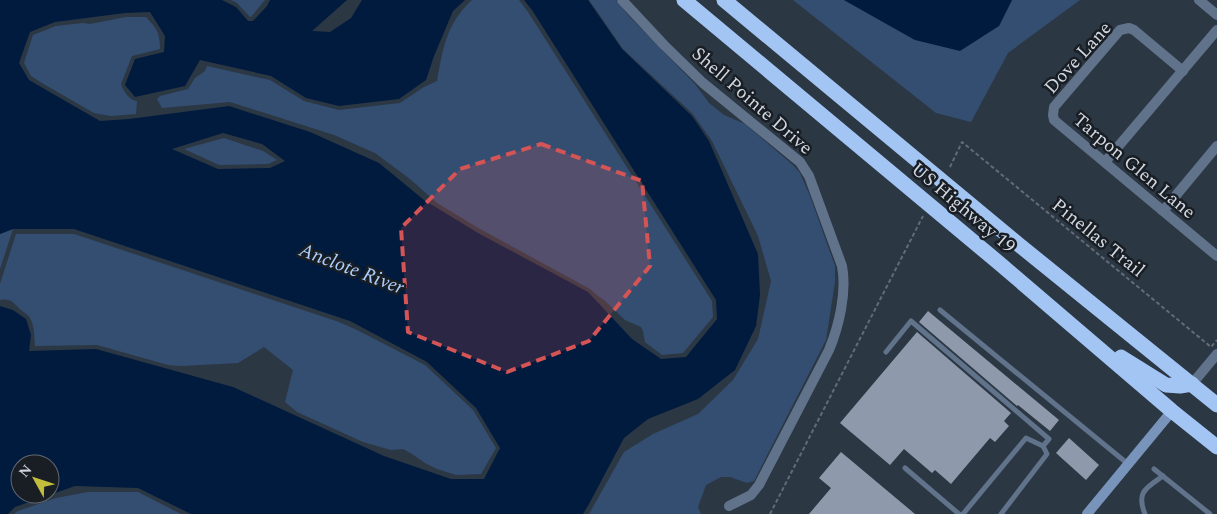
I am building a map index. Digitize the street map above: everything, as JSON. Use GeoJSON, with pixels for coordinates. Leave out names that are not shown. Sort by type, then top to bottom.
{"type":"FeatureCollection","features":[{"type":"Feature","properties":{"kind":"highway","name":"US Highway 19"},"geometry":{"type":"LineString","coordinates":[[684,0],[999,262],[1172,411],[1217,447]]}},
{"type":"Feature","properties":{"kind":"highway","name":"US Highway 19"},"geometry":{"type":"LineString","coordinates":[[724,0],[1018,244],[1217,405]]}},
{"type":"Feature","properties":{"kind":"highway"},"geometry":{"type":"LineString","coordinates":[[1081,333],[1166,385],[1180,386],[1192,384]]}},
{"type":"Feature","properties":{"kind":"street","name":"Shell Pointe Drive"},"geometry":{"type":"LineString","coordinates":[[622,0],[664,45],[703,82],[800,162],[809,176],[844,273],[844,289],[835,336],[759,486],[751,495],[729,506]]}},
{"type":"Feature","properties":{"kind":"street"},"geometry":{"type":"LineString","coordinates":[[1199,0],[1217,15]]}},
{"type":"Feature","properties":{"kind":"street","name":"Dove Lane"},"geometry":{"type":"LineString","coordinates":[[1054,120],[1054,107],[1120,30],[1130,28],[1134,30],[1183,70]]}},
{"type":"Feature","properties":{"kind":"street"},"geometry":{"type":"LineString","coordinates":[[1105,162],[1217,30]]}},
{"type":"Feature","properties":{"kind":"street","name":"Tarpon Glen Lane"},"geometry":{"type":"LineString","coordinates":[[1054,120],[1217,256]]}},
{"type":"Feature","properties":{"kind":"street"},"geometry":{"type":"LineString","coordinates":[[1163,211],[1217,146]]}},
{"type":"Feature","properties":{"kind":"street"},"geometry":{"type":"LineString","coordinates":[[1192,384],[1217,354]]}},
{"type":"Feature","properties":{"kind":"street"},"geometry":{"type":"LineString","coordinates":[[1086,514],[1172,411]]}},
{"type":"Feature","properties":{"kind":"lane"},"geometry":{"type":"LineString","coordinates":[[940,310],[1128,464]]}},
{"type":"Feature","properties":{"kind":"lane"},"geometry":{"type":"LineString","coordinates":[[886,352],[911,321],[1049,439],[1044,446]]}},
{"type":"Feature","properties":{"kind":"lane"},"geometry":{"type":"LineString","coordinates":[[963,514],[1026,438],[1044,446],[1048,454],[1001,514]]}},
{"type":"Feature","properties":{"kind":"lane"},"geometry":{"type":"LineString","coordinates":[[905,468],[959,514]]}},
{"type":"Feature","properties":{"kind":"lane"},"geometry":{"type":"LineString","coordinates":[[1154,469],[1206,513]]}},
{"type":"Feature","properties":{"kind":"lane"},"geometry":{"type":"LineString","coordinates":[[1145,514],[1141,504],[1143,492],[1163,476]]}},
{"type":"Feature","properties":{"kind":"path","name":"Pinellas Trail"},"geometry":{"type":"LineString","coordinates":[[950,167],[962,142],[1211,347],[1217,340]]}},
{"type":"Feature","properties":{"kind":"path"},"geometry":{"type":"LineString","coordinates":[[770,514],[923,216]]}},
{"type":"Feature","properties":{"kind":"highlighted area"},"geometry":{"type":"Polygon","coordinates":[[[541,144],[642,181],[650,266],[589,341],[507,372],[408,332],[401,228],[460,169],[541,144]]]}},
{"type":"Feature","properties":{"kind":"shaded area"},"geometry":{"type":"Polygon","coordinates":[[[231,0],[265,0],[250,17],[237,3],[231,0]]]}},
{"type":"Feature","properties":{"kind":"shaded area"},"geometry":{"type":"Polygon","coordinates":[[[472,0],[519,0],[712,301],[713,317],[683,353],[662,355],[645,342],[641,327],[625,320],[590,289],[480,229],[437,203],[410,179],[375,153],[334,135],[230,102],[162,108],[157,99],[160,96],[188,89],[195,78],[205,71],[207,66],[270,80],[304,101],[339,110],[400,103],[437,81],[444,48],[451,28],[456,18],[472,0]]]}},
{"type":"Feature","properties":{"kind":"shaded area"},"geometry":{"type":"Polygon","coordinates":[[[589,0],[616,0],[628,15],[695,84],[709,103],[724,115],[745,124],[793,165],[800,173],[810,196],[835,266],[835,282],[826,340],[754,481],[747,483],[730,477],[721,477],[706,485],[698,507],[701,514],[589,514],[624,452],[653,434],[698,414],[733,380],[758,339],[771,281],[758,236],[712,141],[692,113],[623,49],[589,0]]]}},
{"type":"Feature","properties":{"kind":"shaded area"},"geometry":{"type":"Polygon","coordinates":[[[793,0],[844,0],[915,40],[999,26],[1012,0],[1080,0],[1008,53],[971,122],[936,113],[793,0]]]}},
{"type":"Feature","properties":{"kind":"shaded area"},"geometry":{"type":"Polygon","coordinates":[[[126,17],[146,17],[157,31],[160,44],[160,49],[132,56],[121,84],[127,95],[134,101],[137,101],[136,114],[110,116],[94,113],[31,76],[24,63],[33,35],[56,26],[90,24],[126,17]]]}},
{"type":"Feature","properties":{"kind":"shaded area"},"geometry":{"type":"Polygon","coordinates":[[[224,138],[263,151],[277,160],[268,164],[219,165],[184,149],[224,138]]]}},
{"type":"Feature","properties":{"kind":"shaded area"},"geometry":{"type":"Polygon","coordinates":[[[13,229],[0,269],[0,234],[13,229]]]}},
{"type":"Feature","properties":{"kind":"shaded area"},"geometry":{"type":"Polygon","coordinates":[[[16,234],[74,234],[339,322],[357,330],[425,365],[473,410],[496,448],[481,474],[456,475],[437,469],[403,449],[391,450],[363,442],[297,412],[285,402],[293,370],[264,347],[238,363],[181,366],[168,365],[97,345],[35,346],[34,328],[29,317],[12,302],[0,300],[0,284],[16,234]]]}},
{"type":"Feature","properties":{"kind":"shaded area"},"geometry":{"type":"Polygon","coordinates":[[[88,492],[138,492],[181,514],[14,514],[38,504],[60,504],[60,497],[88,492]]]}},
{"type":"Feature","properties":{"kind":"water","name":"Anclote River"},"geometry":{"type":"Polygon","coordinates":[[[0,0],[222,0],[236,7],[248,21],[253,21],[270,0],[347,0],[312,31],[330,32],[351,18],[362,0],[465,0],[453,11],[426,80],[399,99],[339,106],[306,98],[271,76],[200,60],[185,86],[135,97],[125,85],[135,59],[164,52],[165,36],[150,12],[125,13],[55,22],[30,32],[19,63],[29,80],[100,121],[229,106],[310,132],[379,163],[424,200],[478,233],[588,292],[632,339],[661,359],[686,357],[717,319],[716,300],[524,0],[588,0],[622,49],[692,116],[709,141],[758,254],[760,295],[756,326],[735,370],[698,399],[648,419],[624,438],[583,514],[191,514],[138,488],[75,486],[60,491],[60,454],[10,454],[10,504],[24,504],[15,507],[8,514],[0,514],[0,306],[13,310],[26,319],[31,335],[29,351],[96,349],[233,387],[384,456],[451,479],[484,479],[500,448],[476,408],[427,362],[350,321],[74,229],[13,229],[0,234],[0,0]],[[223,133],[172,149],[218,169],[270,168],[285,161],[262,144],[223,133]]]}},
{"type":"Feature","properties":{"kind":"water"},"geometry":{"type":"Polygon","coordinates":[[[844,0],[1012,0],[999,26],[960,51],[915,40],[844,0]]]}},
{"type":"Feature","properties":{"kind":"building"},"geometry":{"type":"Polygon","coordinates":[[[928,311],[1059,420],[1050,431],[1017,406],[919,322],[928,311]]]}},
{"type":"Feature","properties":{"kind":"building"},"geometry":{"type":"Polygon","coordinates":[[[917,332],[1011,413],[1004,421],[1009,426],[995,442],[990,438],[951,484],[935,470],[932,473],[904,449],[890,465],[840,423],[917,332]]]}},
{"type":"Feature","properties":{"kind":"building"},"geometry":{"type":"Polygon","coordinates":[[[1069,438],[1099,465],[1086,480],[1056,453],[1069,438]]]}},
{"type":"Feature","properties":{"kind":"building"},"geometry":{"type":"Polygon","coordinates":[[[841,452],[915,514],[809,514],[831,488],[819,478],[841,452]]]}}]}
